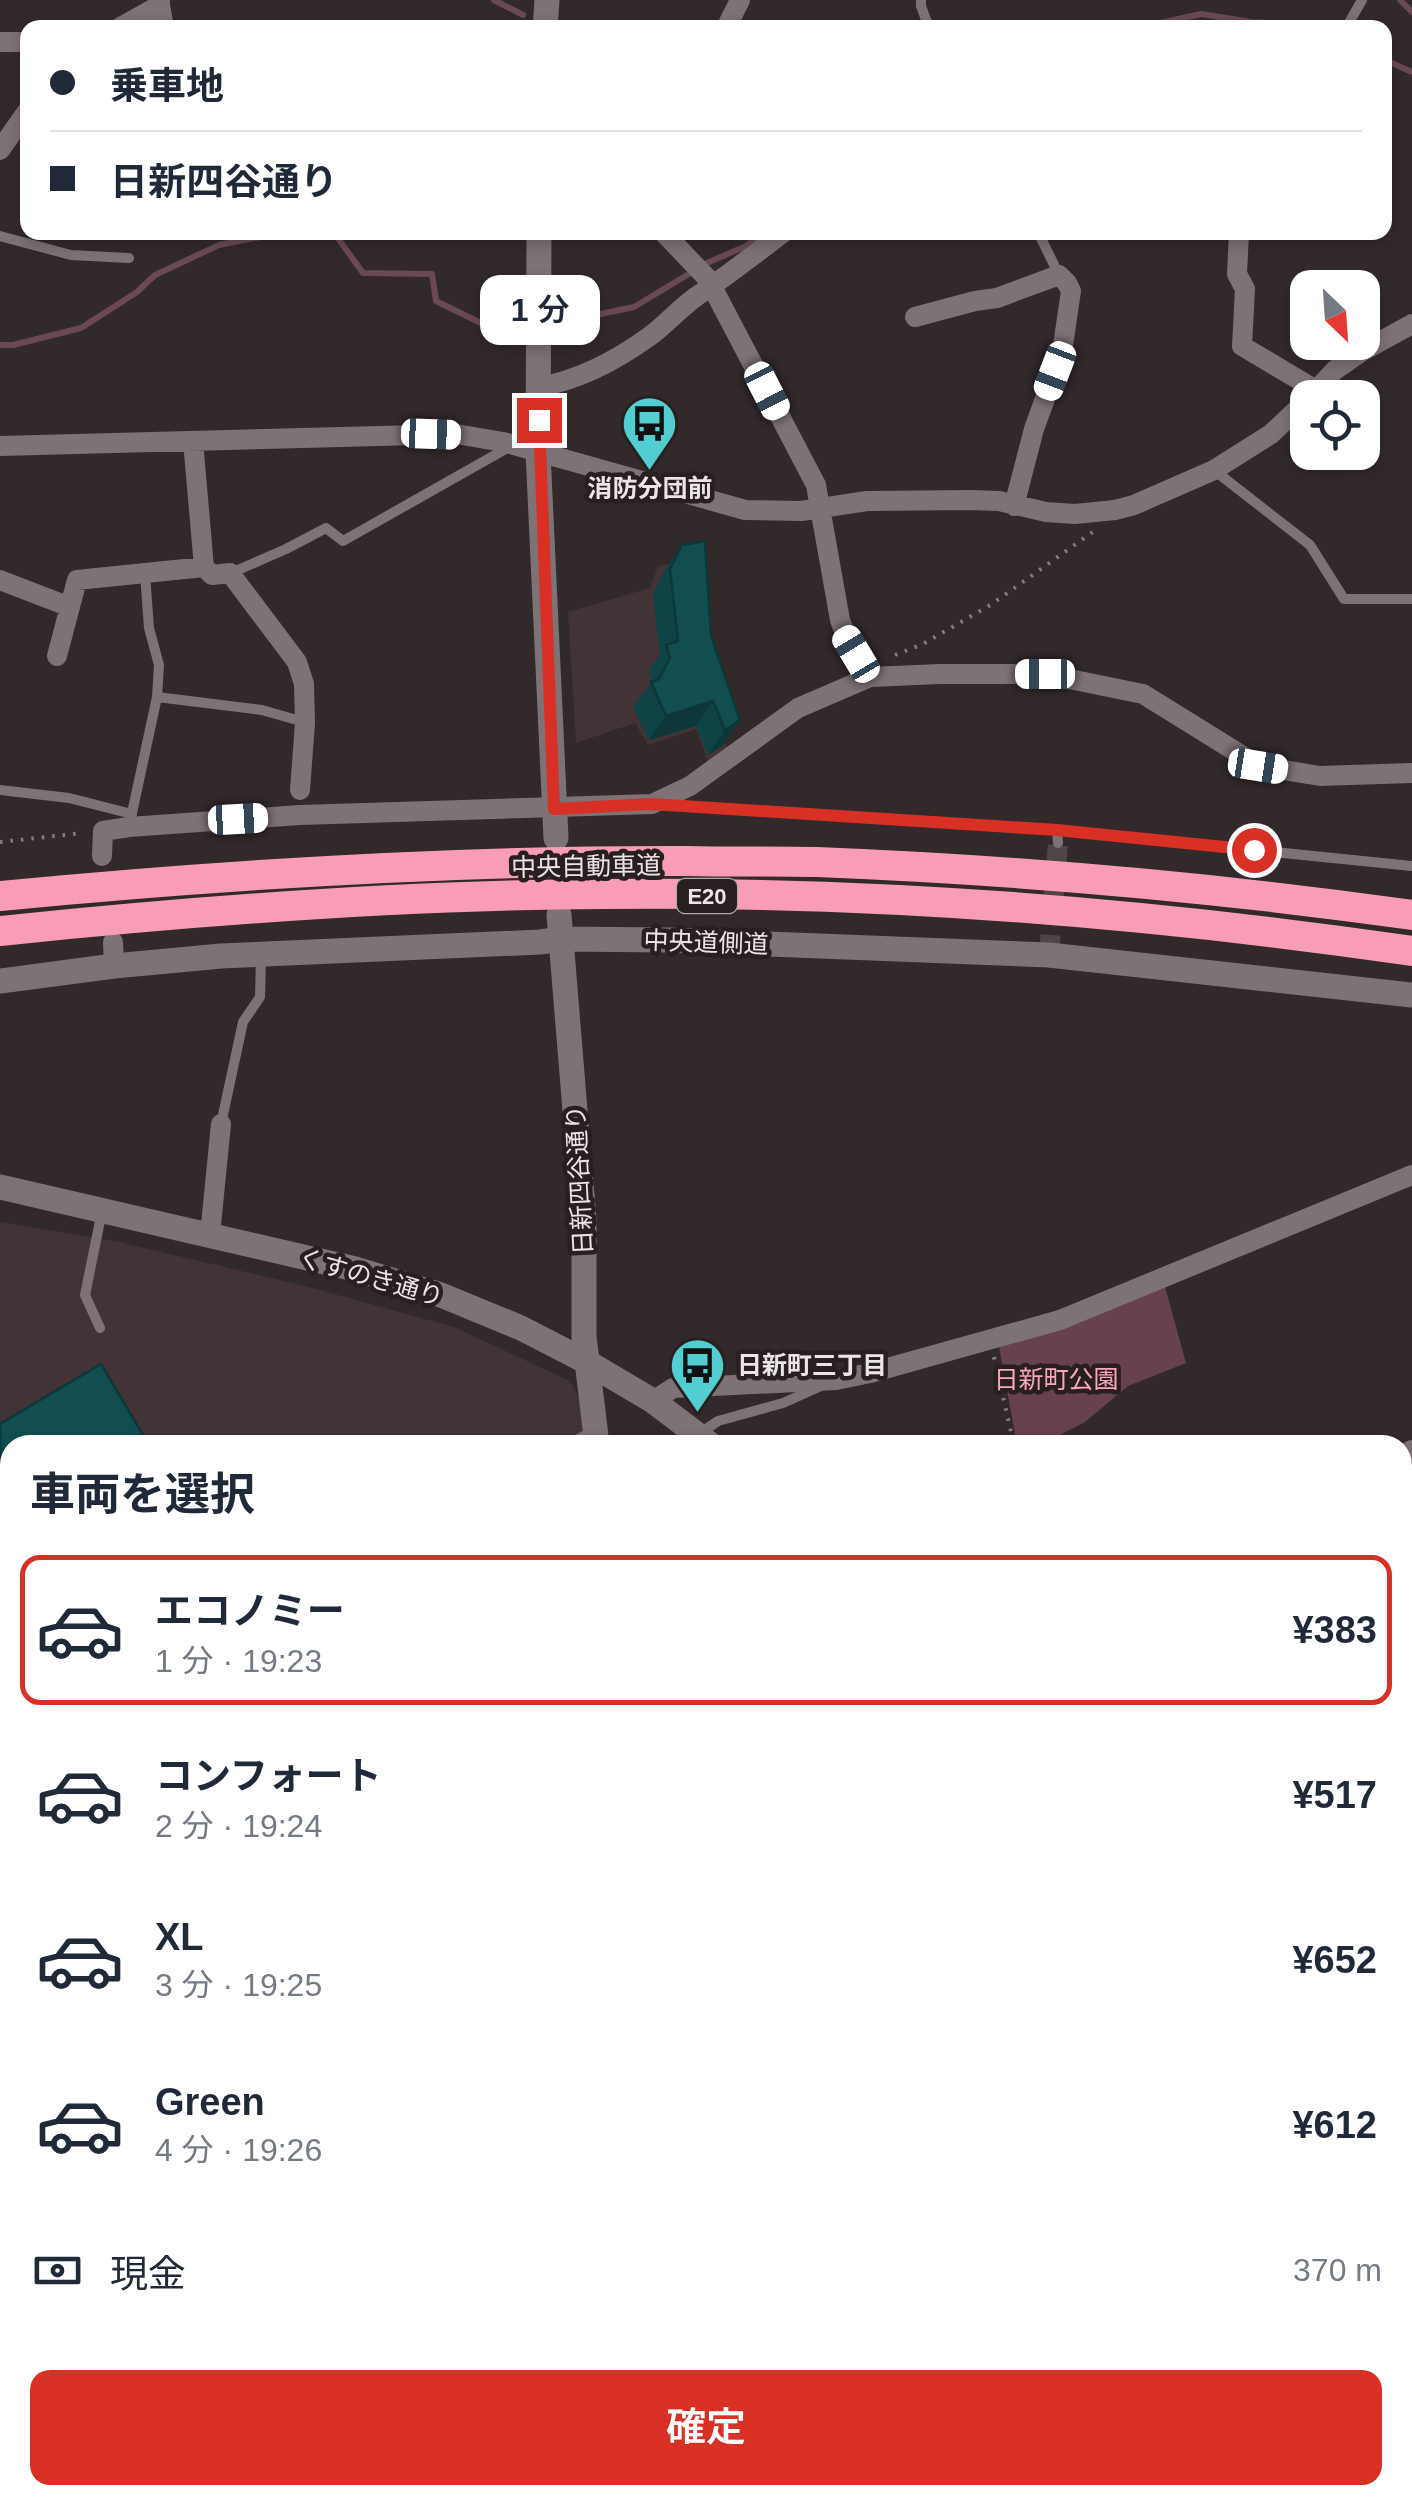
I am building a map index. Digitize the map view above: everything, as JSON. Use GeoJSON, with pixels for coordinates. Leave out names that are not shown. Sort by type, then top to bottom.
{"type":"FeatureCollection","features":[{"type":"Feature","properties":{"kind":"highway","name":"中央自動車道"},"geometry":{"type":"LineString","coordinates":[[0,896],[370,867],[600,861],[812,862],[1150,883],[1412,916]]}},
{"type":"Feature","properties":{"kind":"highway","name":"中央自動車道"},"geometry":{"type":"LineString","coordinates":[[0,931],[368,900],[643,894],[994,906],[1147,917],[1412,950]]}},
{"type":"Feature","properties":{"kind":"street"},"geometry":{"type":"LineString","coordinates":[[132,20],[160,2]]}},
{"type":"Feature","properties":{"kind":"street"},"geometry":{"type":"LineString","coordinates":[[0,150],[20,121]]}},
{"type":"Feature","properties":{"kind":"street"},"geometry":{"type":"LineString","coordinates":[[539,240],[538,452],[556,838]]}},
{"type":"Feature","properties":{"kind":"street"},"geometry":{"type":"LineString","coordinates":[[671,240],[710,283],[816,485],[840,620],[870,677]]}},
{"type":"Feature","properties":{"kind":"street"},"geometry":{"type":"LineString","coordinates":[[539,387],[594,370],[648,337],[710,283],[772,240]]}},
{"type":"Feature","properties":{"kind":"street"},"geometry":{"type":"LineString","coordinates":[[1239,240],[1237,274],[1245,289],[1242,346],[1290,381]]}},
{"type":"Feature","properties":{"kind":"street"},"geometry":{"type":"LineString","coordinates":[[916,317],[997,298],[1059,275],[1067,283],[1071,291],[1062,352],[1034,429],[1014,506]]}},
{"type":"Feature","properties":{"kind":"street"},"geometry":{"type":"LineString","coordinates":[[1326,380],[1361,352],[1412,324]]}},
{"type":"Feature","properties":{"kind":"street"},"geometry":{"type":"LineString","coordinates":[[0,446],[456,434],[513,444],[744,510],[821,509],[867,501],[971,500],[1075,514],[1115,510],[1214,470],[1271,434],[1290,416]]}},
{"type":"Feature","properties":{"kind":"street"},"geometry":{"type":"LineString","coordinates":[[193,441],[204,568],[212,575],[230,573],[297,662],[304,684],[300,790]]}},
{"type":"Feature","properties":{"kind":"street"},"geometry":{"type":"LineString","coordinates":[[57,656],[77,580],[204,568]]}},
{"type":"Feature","properties":{"kind":"street"},"geometry":{"type":"LineString","coordinates":[[0,580],[70,607]]}},
{"type":"Feature","properties":{"kind":"street"},"geometry":{"type":"LineString","coordinates":[[102,856],[103,831],[131,820],[652,804],[690,786],[798,708],[870,677],[1045,674],[1142,694],[1258,766],[1320,776],[1412,773]]}},
{"type":"Feature","properties":{"kind":"street","name":"中央道側道"},"geometry":{"type":"LineString","coordinates":[[0,982],[114,954],[261,954],[540,942],[560,927],[668,940],[1049,956],[1412,996]]}},
{"type":"Feature","properties":{"kind":"street","name":"日新四谷通り"},"geometry":{"type":"LineString","coordinates":[[560,927],[584,1220],[584,1336],[596,1435]]}},
{"type":"Feature","properties":{"kind":"street"},"geometry":{"type":"LineString","coordinates":[[210,1235],[221,1124]]}},
{"type":"Feature","properties":{"kind":"street"},"geometry":{"type":"LineString","coordinates":[[653,1400],[673,1388],[836,1380],[1060,1320],[1412,1175]]}},
{"type":"Feature","properties":{"kind":"street","name":"くすのき通り"},"geometry":{"type":"LineString","coordinates":[[0,1187],[355,1269],[427,1290],[520,1328],[587,1362],[653,1400],[700,1435]]}},
{"type":"Feature","properties":{"kind":"lane"},"geometry":{"type":"LineString","coordinates":[[0,236],[71,255],[129,258]]}},
{"type":"Feature","properties":{"kind":"lane"},"geometry":{"type":"LineString","coordinates":[[1042,240],[1059,275]]}},
{"type":"Feature","properties":{"kind":"lane"},"geometry":{"type":"LineString","coordinates":[[230,573],[326,528],[343,541],[513,444]]}},
{"type":"Feature","properties":{"kind":"lane"},"geometry":{"type":"LineString","coordinates":[[1214,470],[1310,544],[1344,599],[1412,599]]}},
{"type":"Feature","properties":{"kind":"lane"},"geometry":{"type":"LineString","coordinates":[[0,790],[68,798],[131,820],[159,665],[149,628],[145,574]]}},
{"type":"Feature","properties":{"kind":"lane"},"geometry":{"type":"LineString","coordinates":[[156,697],[262,710],[305,722]]}},
{"type":"Feature","properties":{"kind":"lane"},"geometry":{"type":"LineString","coordinates":[[652,804],[1057,830],[1412,866]]}},
{"type":"Feature","properties":{"kind":"lane"},"geometry":{"type":"LineString","coordinates":[[1057,830],[1058,843]]}},
{"type":"Feature","properties":{"kind":"lane"},"geometry":{"type":"LineString","coordinates":[[221,1124],[243,1022],[260,997],[261,954]]}},
{"type":"Feature","properties":{"kind":"lane"},"geometry":{"type":"LineString","coordinates":[[100,1328],[86,1295],[102,1210]]}},
{"type":"Feature","properties":{"kind":"lane"},"geometry":{"type":"LineString","coordinates":[[708,1435],[718,1421],[783,1403],[836,1380]]}},
{"type":"Feature","properties":{"kind":"path"},"geometry":{"type":"LineString","coordinates":[[870,677],[880,660],[923,644],[992,604],[1090,536],[1115,510]]}},
{"type":"Feature","properties":{"kind":"path"},"geometry":{"type":"LineString","coordinates":[[0,842],[103,831]]}},
{"type":"Feature","properties":{"kind":"path"},"geometry":{"type":"LineString","coordinates":[[990,1338],[1012,1435]]}},
{"type":"Feature","properties":{"kind":"shaded area"},"geometry":{"type":"Polygon","coordinates":[[[691,559],[697,660],[728,750],[709,764],[696,729],[648,745],[635,723],[576,743],[568,612],[650,588],[658,566],[691,559]]]}},
{"type":"Feature","properties":{"kind":"shaded area"},"geometry":{"type":"Polygon","coordinates":[[[0,1222],[119,1242],[305,1286],[454,1327],[570,1381],[580,1399],[585,1435],[0,1435],[0,1222]]]}},
{"type":"Feature","properties":{"kind":"green space","name":"日新町公園"},"geometry":{"type":"Polygon","coordinates":[[[1165,1287],[1186,1363],[1128,1386],[1085,1422],[1060,1435],[1015,1435],[999,1346],[1165,1287]]]}},
{"type":"Feature","properties":{"kind":"building"},"geometry":{"type":"Polygon","coordinates":[[[705,541],[711,636],[740,720],[725,730],[713,701],[666,716],[651,682],[659,679],[670,658],[666,645],[678,641],[670,569],[682,545],[705,541]]]}},
{"type":"Feature","properties":{"kind":"building"},"geometry":{"type":"Polygon","coordinates":[[[101,1364],[143,1435],[0,1435],[0,1424],[101,1364]]]}},
{"type":"Feature","properties":{"kind":"waterway"},"geometry":{"type":"LineString","coordinates":[[494,0],[523,15]]}},
{"type":"Feature","properties":{"kind":"waterway"},"geometry":{"type":"LineString","coordinates":[[1400,0],[1412,12]]}},
{"type":"Feature","properties":{"kind":"waterway"},"geometry":{"type":"LineString","coordinates":[[1174,20],[1201,14],[1238,20]]}},
{"type":"Feature","properties":{"kind":"waterway"},"geometry":{"type":"LineString","coordinates":[[1392,63],[1412,72]]}},
{"type":"Feature","properties":{"kind":"waterway"},"geometry":{"type":"LineString","coordinates":[[0,345],[81,328],[137,292],[155,275],[219,245],[244,240]]}},
{"type":"Feature","properties":{"kind":"waterway"},"geometry":{"type":"LineString","coordinates":[[339,240],[363,273],[432,274],[436,301],[491,328],[514,327]]}},
{"type":"Feature","properties":{"kind":"waterway"},"geometry":{"type":"LineString","coordinates":[[562,322],[634,307],[754,240]]}},
{"type":"Feature","properties":{"kind":"tunnel"},"geometry":{"type":"LineString","coordinates":[[1049,955],[1058,843]]}},
{"type":"Feature","properties":{"kind":"place","name":"消防分団前"},"geometry":{"type":"Point","coordinates":[650,473]}},
{"type":"Feature","properties":{"kind":"place","name":"日新町三丁目"},"geometry":{"type":"Point","coordinates":[698,1414]}},
{"type":"Feature","properties":{"kind":"route"},"geometry":{"type":"LineString","coordinates":[[539,420],[554,809],[652,804],[1057,830],[1254,850]]}}]}
